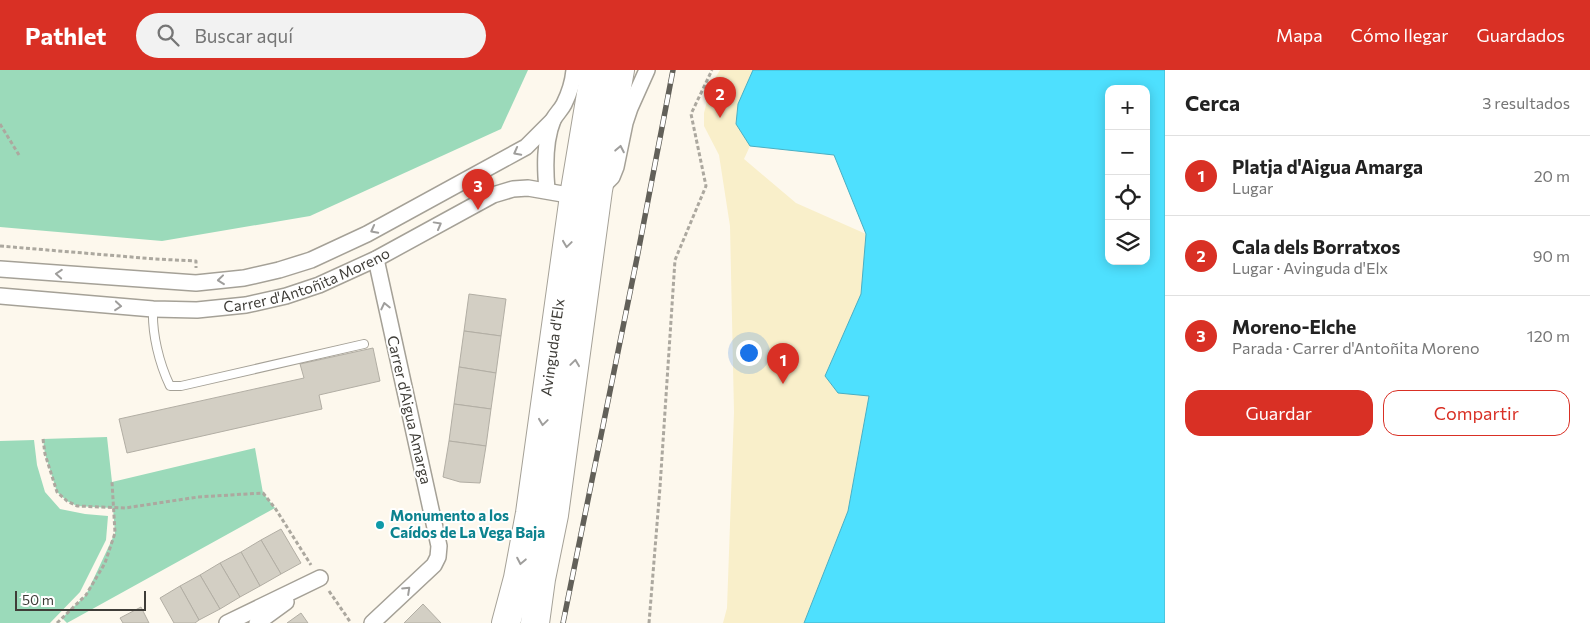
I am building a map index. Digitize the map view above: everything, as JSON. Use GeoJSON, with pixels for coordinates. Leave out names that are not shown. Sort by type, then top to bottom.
{"type":"FeatureCollection","features":[{"type":"Feature","properties":{"kind":"highway","name":"Avinguda d'Elx"},"geometry":{"type":"LineString","coordinates":[[541,579],[554,515],[586,193],[595,70]]}},
{"type":"Feature","properties":{"kind":"highway","name":"Avinguda d'Elx"},"geometry":{"type":"LineString","coordinates":[[506,623],[518,578],[586,193],[620,70]]}},
{"type":"Feature","properties":{"kind":"highway"},"geometry":{"type":"LineString","coordinates":[[526,623],[541,579]]}},
{"type":"Feature","properties":{"kind":"highway"},"geometry":{"type":"LineString","coordinates":[[536,623],[541,579]]}},
{"type":"Feature","properties":{"kind":"street"},"geometry":{"type":"LineString","coordinates":[[547,190],[545,171],[547,144],[553,120],[564,104],[570,89],[574,70]]}},
{"type":"Feature","properties":{"kind":"street"},"geometry":{"type":"LineString","coordinates":[[586,193],[612,177],[616,167],[625,123],[647,70]]}},
{"type":"Feature","properties":{"kind":"street","name":"Carrer d'Antoñita Moreno"},"geometry":{"type":"LineString","coordinates":[[0,269],[196,283],[244,278],[278,270],[311,260],[367,234],[480,173],[526,147],[553,120]]}},
{"type":"Feature","properties":{"kind":"street","name":"Carrer d'Antoñita Moreno"},"geometry":{"type":"LineString","coordinates":[[0,296],[153,309],[207,309],[246,305],[286,296],[319,285],[376,259],[493,196],[513,189],[528,188],[586,193]]}},
{"type":"Feature","properties":{"kind":"street","name":"Carrer d'Aigua Amarga"},"geometry":{"type":"LineString","coordinates":[[372,623],[434,565],[438,557],[439,546],[376,259]]}},
{"type":"Feature","properties":{"kind":"street"},"geometry":{"type":"LineString","coordinates":[[226,623],[320,578]]}},
{"type":"Feature","properties":{"kind":"street"},"geometry":{"type":"LineString","coordinates":[[257,623],[320,578]]}},
{"type":"Feature","properties":{"kind":"lane"},"geometry":{"type":"LineString","coordinates":[[153,309],[152,325],[165,376],[170,386],[181,386],[364,344]]}},
{"type":"Feature","properties":{"kind":"path"},"geometry":{"type":"LineString","coordinates":[[649,623],[675,260],[706,186],[691,114],[712,70]]}},
{"type":"Feature","properties":{"kind":"path"},"geometry":{"type":"LineString","coordinates":[[0,124],[19,155]]}},
{"type":"Feature","properties":{"kind":"path"},"geometry":{"type":"LineString","coordinates":[[0,246],[196,261],[196,269]]}},
{"type":"Feature","properties":{"kind":"path"},"geometry":{"type":"LineString","coordinates":[[188,266],[196,269],[204,266]]}},
{"type":"Feature","properties":{"kind":"path"},"geometry":{"type":"LineString","coordinates":[[43,439],[45,454],[57,492],[67,501],[77,506],[125,508],[198,497],[263,493],[275,508],[320,578]]}},
{"type":"Feature","properties":{"kind":"path"},"geometry":{"type":"LineString","coordinates":[[58,623],[86,595],[105,562],[115,533],[112,482]]}},
{"type":"Feature","properties":{"kind":"path"},"geometry":{"type":"LineString","coordinates":[[331,594],[353,622]]}},
{"type":"Feature","properties":{"kind":"green space"},"geometry":{"type":"Polygon","coordinates":[[[0,70],[528,70],[501,129],[310,216],[162,241],[0,227],[0,70]]]}},
{"type":"Feature","properties":{"kind":"green space"},"geometry":{"type":"Polygon","coordinates":[[[107,437],[112,482],[255,448],[263,493],[275,508],[67,623],[62,618],[86,595],[115,533],[113,508],[77,506],[67,501],[57,492],[45,454],[43,439],[107,437]]]}},
{"type":"Feature","properties":{"kind":"green space"},"geometry":{"type":"Polygon","coordinates":[[[34,440],[37,465],[45,492],[60,509],[108,516],[106,540],[80,592],[50,623],[0,623],[0,441],[34,440]]]}},
{"type":"Feature","properties":{"kind":"sand"},"geometry":{"type":"Polygon","coordinates":[[[720,70],[753,70],[738,104],[736,124],[750,146],[744,159],[796,203],[866,234],[861,294],[825,376],[838,393],[869,395],[848,511],[804,623],[723,623],[727,608],[734,412],[730,226],[719,155],[704,126],[704,113],[712,83],[720,70]]]}},
{"type":"Feature","properties":{"kind":"water"},"geometry":{"type":"Polygon","coordinates":[[[753,70],[1165,70],[1165,623],[804,623],[848,511],[869,396],[838,393],[825,376],[861,294],[866,234],[834,155],[750,146],[736,124],[738,104],[753,70]]]}},
{"type":"Feature","properties":{"kind":"building"},"geometry":{"type":"Polygon","coordinates":[[[469,294],[506,299],[501,336],[464,331],[469,294]]]}},
{"type":"Feature","properties":{"kind":"building"},"geometry":{"type":"Polygon","coordinates":[[[464,331],[501,336],[496,373],[459,367],[464,331]]]}},
{"type":"Feature","properties":{"kind":"building"},"geometry":{"type":"Polygon","coordinates":[[[373,348],[380,381],[319,395],[322,409],[127,453],[119,419],[304,378],[300,364],[373,348]]]}},
{"type":"Feature","properties":{"kind":"building"},"geometry":{"type":"Polygon","coordinates":[[[459,367],[496,373],[491,409],[454,404],[459,367]]]}},
{"type":"Feature","properties":{"kind":"building"},"geometry":{"type":"Polygon","coordinates":[[[454,404],[491,409],[486,446],[449,441],[454,404]]]}},
{"type":"Feature","properties":{"kind":"building"},"geometry":{"type":"Polygon","coordinates":[[[449,441],[486,446],[480,483],[460,482],[443,477],[449,441]]]}},
{"type":"Feature","properties":{"kind":"building"},"geometry":{"type":"Polygon","coordinates":[[[281,529],[301,563],[281,574],[261,540],[281,529]]]}},
{"type":"Feature","properties":{"kind":"building"},"geometry":{"type":"Polygon","coordinates":[[[261,540],[281,574],[260,586],[241,552],[261,540]]]}},
{"type":"Feature","properties":{"kind":"building"},"geometry":{"type":"Polygon","coordinates":[[[241,552],[260,586],[240,597],[220,563],[241,552]]]}},
{"type":"Feature","properties":{"kind":"building"},"geometry":{"type":"Polygon","coordinates":[[[220,563],[240,597],[220,609],[200,575],[220,563]]]}},
{"type":"Feature","properties":{"kind":"building"},"geometry":{"type":"Polygon","coordinates":[[[200,575],[220,609],[199,620],[180,586],[200,575]]]}},
{"type":"Feature","properties":{"kind":"building"},"geometry":{"type":"Polygon","coordinates":[[[180,586],[199,620],[195,623],[174,623],[160,598],[180,586]]]}},
{"type":"Feature","properties":{"kind":"building"},"geometry":{"type":"Polygon","coordinates":[[[423,604],[441,623],[404,623],[423,604]]]}},
{"type":"Feature","properties":{"kind":"building"},"geometry":{"type":"Polygon","coordinates":[[[141,607],[149,623],[123,623],[120,618],[141,607]]]}},
{"type":"Feature","properties":{"kind":"building"},"geometry":{"type":"Polygon","coordinates":[[[301,613],[308,623],[287,623],[301,613]]]}},
{"type":"Feature","properties":{"kind":"railway"},"geometry":{"type":"LineString","coordinates":[[563,623],[673,70]]}},
{"type":"Feature","properties":{"kind":"place","name":"Cala dels Borratxos"},"geometry":{"type":"Point","coordinates":[720,118]}},
{"type":"Feature","properties":{"kind":"place","name":"Moreno-Elche"},"geometry":{"type":"Point","coordinates":[478,210]}},
{"type":"Feature","properties":{"kind":"place","name":"Platja d'Aigua Amarga"},"geometry":{"type":"Point","coordinates":[783,384]}},
{"type":"Feature","properties":{"kind":"place","name":"Monumento a los Caídos de La Vega Baja"},"geometry":{"type":"Point","coordinates":[380,525]}}]}
